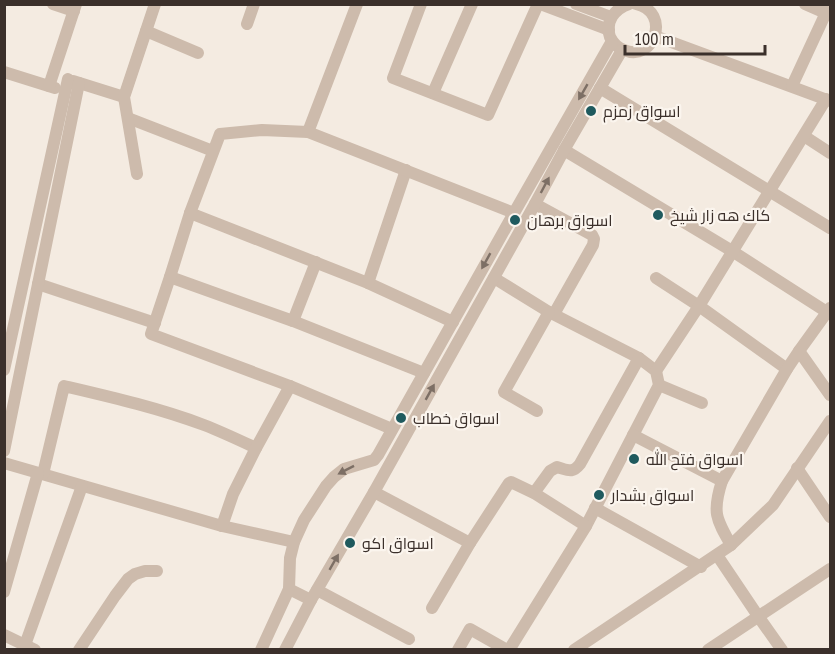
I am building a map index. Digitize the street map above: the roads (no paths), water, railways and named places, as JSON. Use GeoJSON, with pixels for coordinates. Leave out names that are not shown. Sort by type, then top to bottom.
{"type":"FeatureCollection","features":[{"type":"Feature","properties":{"kind":"street"},"geometry":{"type":"LineString","coordinates":[[51,81],[75,8],[53,4]]}},
{"type":"Feature","properties":{"kind":"street"},"geometry":{"type":"LineString","coordinates":[[137,174],[124,97],[155,4]]}},
{"type":"Feature","properties":{"kind":"street"},"geometry":{"type":"LineString","coordinates":[[247,24],[254,4]]}},
{"type":"Feature","properties":{"kind":"street"},"geometry":{"type":"LineString","coordinates":[[308,132],[357,4]]}},
{"type":"Feature","properties":{"kind":"street"},"geometry":{"type":"LineString","coordinates":[[421,4],[393,78],[488,115],[539,4],[613,34]]}},
{"type":"Feature","properties":{"kind":"street"},"geometry":{"type":"LineString","coordinates":[[433,93],[472,4]]}},
{"type":"Feature","properties":{"kind":"street"},"geometry":{"type":"LineString","coordinates":[[285,650],[600,88],[613,34],[619,9],[636,5],[645,8],[653,15],[656,26],[655,36],[649,46],[639,51],[627,52],[613,34],[576,4]]}},
{"type":"Feature","properties":{"kind":"street"},"geometry":{"type":"LineString","coordinates":[[792,86],[829,11],[805,4]]}},
{"type":"Feature","properties":{"kind":"street"},"geometry":{"type":"LineString","coordinates":[[146,31],[198,53]]}},
{"type":"Feature","properties":{"kind":"street"},"geometry":{"type":"LineString","coordinates":[[261,650],[290,589],[290,558],[304,520],[334,477],[344,469],[374,460],[378,455],[613,34]]}},
{"type":"Feature","properties":{"kind":"street"},"geometry":{"type":"LineString","coordinates":[[655,36],[828,100],[656,371]]}},
{"type":"Feature","properties":{"kind":"street"},"geometry":{"type":"LineString","coordinates":[[4,72],[124,97]]}},
{"type":"Feature","properties":{"kind":"street"},"geometry":{"type":"LineString","coordinates":[[4,451],[38,284],[70,85]]}},
{"type":"Feature","properties":{"kind":"street"},"geometry":{"type":"LineString","coordinates":[[4,370],[70,85]]}},
{"type":"Feature","properties":{"kind":"street"},"geometry":{"type":"LineString","coordinates":[[600,88],[831,228]]}},
{"type":"Feature","properties":{"kind":"street"},"geometry":{"type":"LineString","coordinates":[[128,118],[213,151]]}},
{"type":"Feature","properties":{"kind":"street"},"geometry":{"type":"LineString","coordinates":[[392,429],[290,386],[151,334],[190,213],[220,134],[262,130],[308,132],[514,213]]}},
{"type":"Feature","properties":{"kind":"street"},"geometry":{"type":"LineString","coordinates":[[804,136],[831,153]]}},
{"type":"Feature","properties":{"kind":"street"},"geometry":{"type":"LineString","coordinates":[[564,150],[830,312],[787,369],[722,482],[716,506],[717,517],[731,545]]}},
{"type":"Feature","properties":{"kind":"street"},"geometry":{"type":"LineString","coordinates":[[368,283],[406,170]]}},
{"type":"Feature","properties":{"kind":"street"},"geometry":{"type":"LineString","coordinates":[[535,204],[592,235],[594,239],[593,245],[504,392],[537,411]]}},
{"type":"Feature","properties":{"kind":"street"},"geometry":{"type":"LineString","coordinates":[[190,213],[368,283],[453,322]]}},
{"type":"Feature","properties":{"kind":"street"},"geometry":{"type":"LineString","coordinates":[[293,321],[316,262]]}},
{"type":"Feature","properties":{"kind":"street"},"geometry":{"type":"LineString","coordinates":[[170,277],[293,321],[424,373]]}},
{"type":"Feature","properties":{"kind":"street"},"geometry":{"type":"LineString","coordinates":[[458,650],[470,629],[508,650],[586,526],[659,385],[656,371],[639,358],[552,313],[494,278]]}},
{"type":"Feature","properties":{"kind":"street"},"geometry":{"type":"LineString","coordinates":[[656,278],[787,369]]}},
{"type":"Feature","properties":{"kind":"street"},"geometry":{"type":"LineString","coordinates":[[38,284],[155,323]]}},
{"type":"Feature","properties":{"kind":"street"},"geometry":{"type":"LineString","coordinates":[[799,351],[831,395]]}},
{"type":"Feature","properties":{"kind":"street"},"geometry":{"type":"LineString","coordinates":[[534,493],[550,471],[557,467],[576,470],[639,358]]}},
{"type":"Feature","properties":{"kind":"street"},"geometry":{"type":"LineString","coordinates":[[659,385],[702,403]]}},
{"type":"Feature","properties":{"kind":"street"},"geometry":{"type":"LineString","coordinates":[[4,592],[64,386],[177,416],[256,448]]}},
{"type":"Feature","properties":{"kind":"street"},"geometry":{"type":"LineString","coordinates":[[222,526],[233,494],[290,386]]}},
{"type":"Feature","properties":{"kind":"street"},"geometry":{"type":"LineString","coordinates":[[574,650],[731,545],[773,505],[831,422]]}},
{"type":"Feature","properties":{"kind":"street"},"geometry":{"type":"LineString","coordinates":[[633,435],[722,482]]}},
{"type":"Feature","properties":{"kind":"street"},"geometry":{"type":"LineString","coordinates":[[4,463],[222,526],[294,542]]}},
{"type":"Feature","properties":{"kind":"street"},"geometry":{"type":"LineString","coordinates":[[368,463],[384,473]]}},
{"type":"Feature","properties":{"kind":"street"},"geometry":{"type":"LineString","coordinates":[[797,468],[831,517]]}},
{"type":"Feature","properties":{"kind":"street"},"geometry":{"type":"LineString","coordinates":[[432,608],[509,483],[515,483],[534,493],[586,526]]}},
{"type":"Feature","properties":{"kind":"street"},"geometry":{"type":"LineString","coordinates":[[7,641],[30,647],[82,486]]}},
{"type":"Feature","properties":{"kind":"street"},"geometry":{"type":"LineString","coordinates":[[374,492],[470,543]]}},
{"type":"Feature","properties":{"kind":"street"},"geometry":{"type":"LineString","coordinates":[[595,508],[701,567]]}},
{"type":"Feature","properties":{"kind":"street"},"geometry":{"type":"LineString","coordinates":[[717,555],[782,650]]}},
{"type":"Feature","properties":{"kind":"street"},"geometry":{"type":"LineString","coordinates":[[708,650],[831,569]]}},
{"type":"Feature","properties":{"kind":"street"},"geometry":{"type":"LineString","coordinates":[[79,650],[128,579],[145,571],[157,571]]}},
{"type":"Feature","properties":{"kind":"street"},"geometry":{"type":"LineString","coordinates":[[290,589],[314,595],[409,639]]}},
{"type":"Feature","properties":{"kind":"place","name":"اسواق زمزم"},"geometry":{"type":"Point","coordinates":[591,111]}},
{"type":"Feature","properties":{"kind":"place","name":"كاك هه زار شيخ"},"geometry":{"type":"Point","coordinates":[658,215]}},
{"type":"Feature","properties":{"kind":"place","name":"اسواق برهان"},"geometry":{"type":"Point","coordinates":[515,220]}},
{"type":"Feature","properties":{"kind":"place","name":"اسواق خطاب"},"geometry":{"type":"Point","coordinates":[401,418]}},
{"type":"Feature","properties":{"kind":"place","name":"اسواق فتح الله"},"geometry":{"type":"Point","coordinates":[634,459]}},
{"type":"Feature","properties":{"kind":"place","name":"اسواق بشدار"},"geometry":{"type":"Point","coordinates":[599,495]}},
{"type":"Feature","properties":{"kind":"place","name":"اسواق اكو"},"geometry":{"type":"Point","coordinates":[350,543]}}]}
